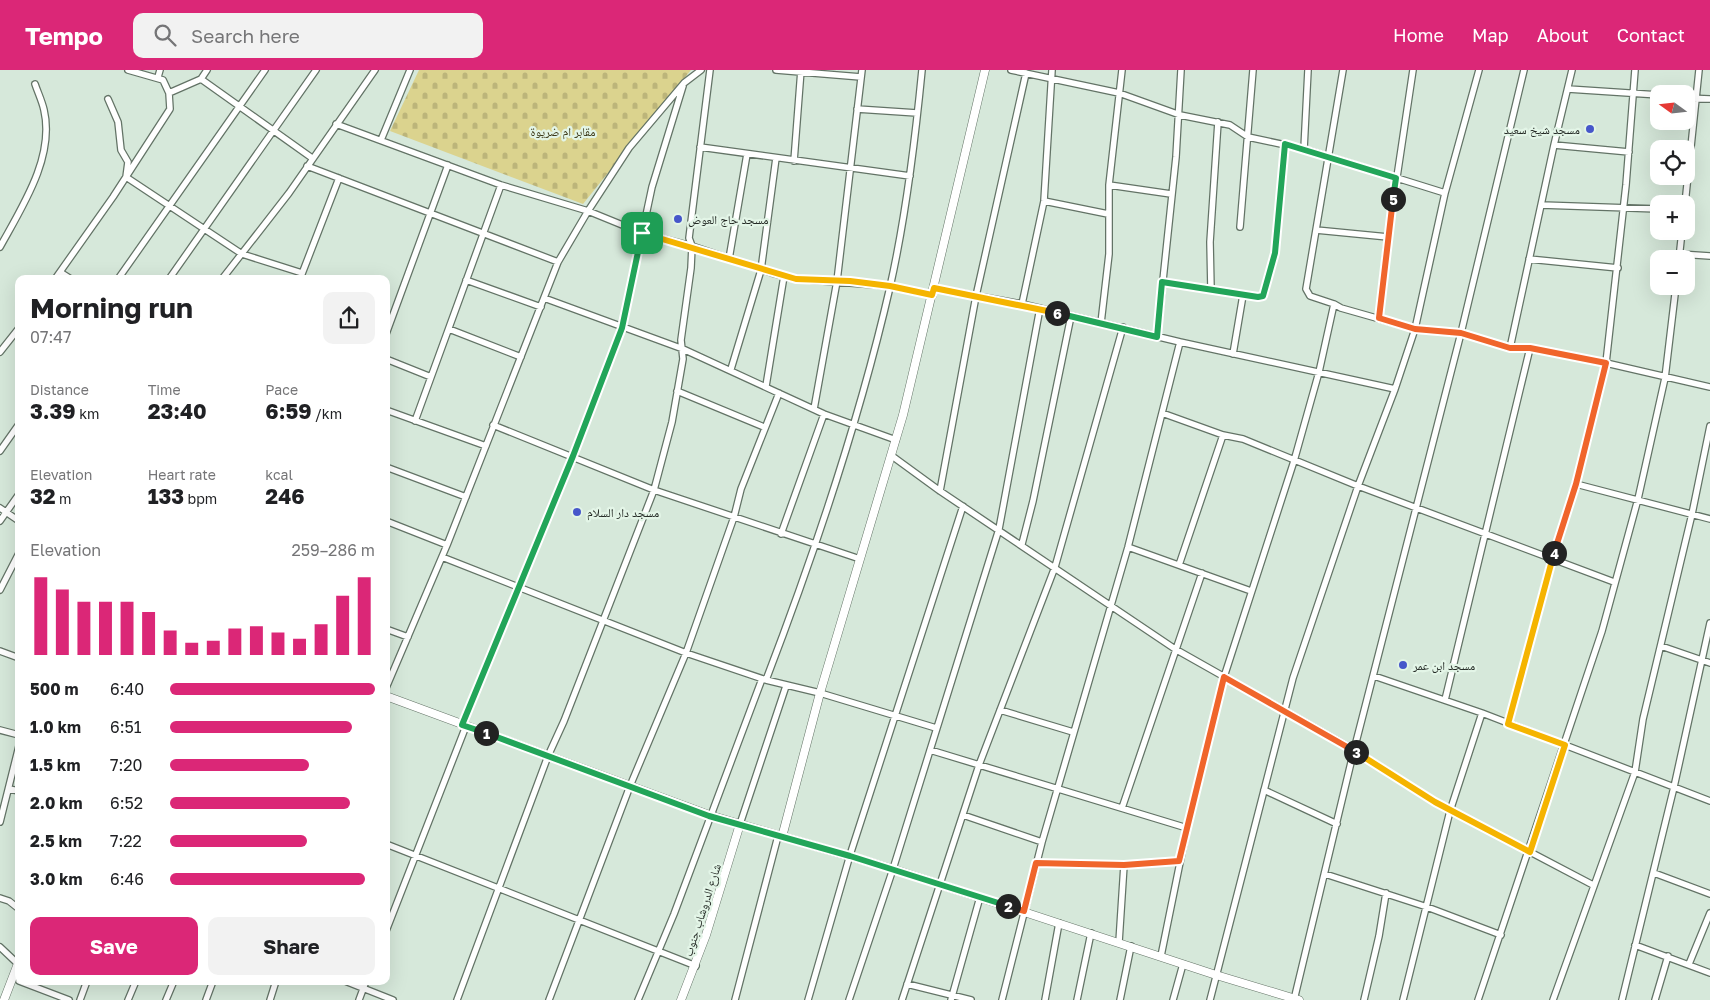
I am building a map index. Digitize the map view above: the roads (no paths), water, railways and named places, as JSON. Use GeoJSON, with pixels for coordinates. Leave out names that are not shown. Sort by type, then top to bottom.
{"type":"FeatureCollection","features":[{"type":"Feature","properties":{"kind":"street"},"geometry":{"type":"LineString","coordinates":[[58,275],[126,177],[170,109],[169,93],[163,80],[158,77],[128,70]]}},
{"type":"Feature","properties":{"kind":"street"},"geometry":{"type":"LineString","coordinates":[[158,77],[160,70]]}},
{"type":"Feature","properties":{"kind":"street"},"geometry":{"type":"LineString","coordinates":[[169,93],[201,79],[207,70]]}},
{"type":"Feature","properties":{"kind":"street"},"geometry":{"type":"LineString","coordinates":[[121,275],[265,70]]}},
{"type":"Feature","properties":{"kind":"street"},"geometry":{"type":"LineString","coordinates":[[173,275],[316,70]]}},
{"type":"Feature","properties":{"kind":"street"},"geometry":{"type":"LineString","coordinates":[[225,275],[289,193],[375,70]]}},
{"type":"Feature","properties":{"kind":"street"},"geometry":{"type":"LineString","coordinates":[[381,140],[410,70]]}},
{"type":"Feature","properties":{"kind":"street"},"geometry":{"type":"LineString","coordinates":[[390,679],[447,546],[558,262],[588,211],[630,148],[684,83],[701,70]]}},
{"type":"Feature","properties":{"kind":"street"},"geometry":{"type":"LineString","coordinates":[[457,1000],[548,756],[564,721],[654,490],[677,391],[683,349],[681,335],[692,246],[690,238],[710,70]]}},
{"type":"Feature","properties":{"kind":"street"},"geometry":{"type":"LineString","coordinates":[[776,70],[862,78]]}},
{"type":"Feature","properties":{"kind":"street"},"geometry":{"type":"LineString","coordinates":[[814,409],[837,281],[862,70]]}},
{"type":"Feature","properties":{"kind":"street"},"geometry":{"type":"LineString","coordinates":[[638,1000],[659,951],[709,816],[816,545],[855,424],[890,286],[910,176],[922,70]]}},
{"type":"Feature","properties":{"kind":"street"},"geometry":{"type":"LineString","coordinates":[[735,1000],[820,693],[892,456],[985,70]]}},
{"type":"Feature","properties":{"kind":"street"},"geometry":{"type":"LineString","coordinates":[[1011,70],[1120,93],[1180,115],[1230,125],[1248,136],[1304,149],[1445,193]]}},
{"type":"Feature","properties":{"kind":"street"},"geometry":{"type":"LineString","coordinates":[[1022,304],[1044,201],[1052,70]]}},
{"type":"Feature","properties":{"kind":"street"},"geometry":{"type":"LineString","coordinates":[[1101,323],[1109,254],[1109,185],[1122,70]]}},
{"type":"Feature","properties":{"kind":"street"},"geometry":{"type":"LineString","coordinates":[[1157,337],[1180,115],[1181,70]]}},
{"type":"Feature","properties":{"kind":"street"},"geometry":{"type":"LineString","coordinates":[[1240,227],[1253,70]]}},
{"type":"Feature","properties":{"kind":"street"},"geometry":{"type":"LineString","coordinates":[[1304,149],[1308,70]]}},
{"type":"Feature","properties":{"kind":"street"},"geometry":{"type":"LineString","coordinates":[[1342,70],[1330,158],[1306,289],[1310,296],[1340,308],[1415,329],[1461,333],[1510,348],[1530,348],[1710,387]]}},
{"type":"Feature","properties":{"kind":"street"},"geometry":{"type":"LineString","coordinates":[[1379,318],[1396,178],[1413,70]]}},
{"type":"Feature","properties":{"kind":"street"},"geometry":{"type":"LineString","coordinates":[[1210,1000],[1283,712],[1358,486],[1395,389],[1415,329],[1445,193],[1479,70]]}},
{"type":"Feature","properties":{"kind":"street"},"geometry":{"type":"LineString","coordinates":[[390,698],[709,816],[893,869],[1295,999],[1354,750],[1418,508],[1524,70]]}},
{"type":"Feature","properties":{"kind":"street"},"geometry":{"type":"LineString","coordinates":[[1510,348],[1572,70]]}},
{"type":"Feature","properties":{"kind":"street"},"geometry":{"type":"LineString","coordinates":[[1508,724],[1552,559],[1576,484],[1606,363],[1618,268],[1635,70]]}},
{"type":"Feature","properties":{"kind":"street"},"geometry":{"type":"LineString","coordinates":[[1695,92],[1699,70]]}},
{"type":"Feature","properties":{"kind":"street"},"geometry":{"type":"LineString","coordinates":[[794,161],[801,71]]}},
{"type":"Feature","properties":{"kind":"street"},"geometry":{"type":"LineString","coordinates":[[940,491],[976,296],[1026,74]]}},
{"type":"Feature","properties":{"kind":"street"},"geometry":{"type":"LineString","coordinates":[[201,79],[312,158]]}},
{"type":"Feature","properties":{"kind":"street"},"geometry":{"type":"LineString","coordinates":[[390,922],[417,856],[464,726],[573,456],[622,328],[654,180],[684,83]]}},
{"type":"Feature","properties":{"kind":"street"},"geometry":{"type":"LineString","coordinates":[[0,246],[36,177],[45,144],[44,112],[35,84]]}},
{"type":"Feature","properties":{"kind":"street"},"geometry":{"type":"LineString","coordinates":[[1568,89],[1650,94]]}},
{"type":"Feature","properties":{"kind":"street"},"geometry":{"type":"LineString","coordinates":[[1695,98],[1710,99]]}},
{"type":"Feature","properties":{"kind":"street"},"geometry":{"type":"LineString","coordinates":[[108,99],[118,122],[121,150],[128,162],[126,177]]}},
{"type":"Feature","properties":{"kind":"street"},"geometry":{"type":"LineString","coordinates":[[857,109],[918,113]]}},
{"type":"Feature","properties":{"kind":"street"},"geometry":{"type":"LineString","coordinates":[[1211,290],[1210,242],[1218,122]]}},
{"type":"Feature","properties":{"kind":"street"},"geometry":{"type":"LineString","coordinates":[[336,124],[501,185],[588,211],[642,233],[692,246],[784,276],[976,296],[1022,304],[1123,327],[1157,337],[1395,389]]}},
{"type":"Feature","properties":{"kind":"street"},"geometry":{"type":"LineString","coordinates":[[1686,195],[1691,130]]}},
{"type":"Feature","properties":{"kind":"street"},"geometry":{"type":"LineString","coordinates":[[1162,282],[1243,295],[1263,296],[1275,253],[1285,144]]}},
{"type":"Feature","properties":{"kind":"street"},"geometry":{"type":"LineString","coordinates":[[1554,144],[1629,152]]}},
{"type":"Feature","properties":{"kind":"street"},"geometry":{"type":"LineString","coordinates":[[700,147],[910,176]]}},
{"type":"Feature","properties":{"kind":"street"},"geometry":{"type":"LineString","coordinates":[[729,259],[747,154]]}},
{"type":"Feature","properties":{"kind":"street"},"geometry":{"type":"LineString","coordinates":[[731,369],[761,270],[776,158]]}},
{"type":"Feature","properties":{"kind":"street"},"geometry":{"type":"LineString","coordinates":[[390,323],[448,165]]}},
{"type":"Feature","properties":{"kind":"street"},"geometry":{"type":"LineString","coordinates":[[307,166],[558,262]]}},
{"type":"Feature","properties":{"kind":"street"},"geometry":{"type":"LineString","coordinates":[[126,177],[242,254],[298,275]]}},
{"type":"Feature","properties":{"kind":"street"},"geometry":{"type":"LineString","coordinates":[[301,275],[339,178]]}},
{"type":"Feature","properties":{"kind":"street"},"geometry":{"type":"LineString","coordinates":[[415,420],[501,185]]}},
{"type":"Feature","properties":{"kind":"street"},"geometry":{"type":"LineString","coordinates":[[1109,185],[1171,194]]}},
{"type":"Feature","properties":{"kind":"street"},"geometry":{"type":"LineString","coordinates":[[1044,201],[1108,214]]}},
{"type":"Feature","properties":{"kind":"street"},"geometry":{"type":"LineString","coordinates":[[1541,205],[1650,209]]}},
{"type":"Feature","properties":{"kind":"street"},"geometry":{"type":"LineString","coordinates":[[1316,230],[1388,237]]}},
{"type":"Feature","properties":{"kind":"street"},"geometry":{"type":"LineString","coordinates":[[1695,256],[1710,256]]}},
{"type":"Feature","properties":{"kind":"street"},"geometry":{"type":"LineString","coordinates":[[1529,259],[1618,268]]}},
{"type":"Feature","properties":{"kind":"street"},"geometry":{"type":"LineString","coordinates":[[60,272],[65,275]]}},
{"type":"Feature","properties":{"kind":"street"},"geometry":{"type":"LineString","coordinates":[[766,386],[784,276]]}},
{"type":"Feature","properties":{"kind":"street"},"geometry":{"type":"LineString","coordinates":[[466,280],[541,307]]}},
{"type":"Feature","properties":{"kind":"street"},"geometry":{"type":"LineString","coordinates":[[1233,354],[1243,295]]}},
{"type":"Feature","properties":{"kind":"street"},"geometry":{"type":"LineString","coordinates":[[1478,1000],[1530,852],[1602,631],[1638,499],[1665,378],[1675,295]]}},
{"type":"Feature","properties":{"kind":"street"},"geometry":{"type":"LineString","coordinates":[[544,298],[683,349],[731,369],[824,414],[896,440]]}},
{"type":"Feature","properties":{"kind":"street"},"geometry":{"type":"LineString","coordinates":[[1161,956],[1179,861],[1224,677],[1294,461],[1319,372],[1334,304]]}},
{"type":"Feature","properties":{"kind":"street"},"geometry":{"type":"LineString","coordinates":[[849,1000],[893,869],[999,529],[1040,308]]}},
{"type":"Feature","properties":{"kind":"street"},"geometry":{"type":"LineString","coordinates":[[1022,544],[1041,467],[1071,316]]}},
{"type":"Feature","properties":{"kind":"street"},"geometry":{"type":"LineString","coordinates":[[902,1000],[978,765],[1055,567],[1123,327]]}},
{"type":"Feature","properties":{"kind":"street"},"geometry":{"type":"LineString","coordinates":[[449,329],[521,358]]}},
{"type":"Feature","properties":{"kind":"street"},"geometry":{"type":"LineString","coordinates":[[0,352],[15,333]]}},
{"type":"Feature","properties":{"kind":"street"},"geometry":{"type":"LineString","coordinates":[[1002,1000],[1036,863],[1128,547],[1180,342]]}},
{"type":"Feature","properties":{"kind":"street"},"geometry":{"type":"LineString","coordinates":[[1445,700],[1530,348]]}},
{"type":"Feature","properties":{"kind":"street"},"geometry":{"type":"LineString","coordinates":[[390,361],[431,377]]}},
{"type":"Feature","properties":{"kind":"street"},"geometry":{"type":"LineString","coordinates":[[677,391],[764,427]]}},
{"type":"Feature","properties":{"kind":"street"},"geometry":{"type":"LineString","coordinates":[[549,1000],[581,920],[630,786],[686,653],[734,518],[738,499],[764,427],[779,393]]}},
{"type":"Feature","properties":{"kind":"street"},"geometry":{"type":"LineString","coordinates":[[390,411],[486,446]]}},
{"type":"Feature","properties":{"kind":"street"},"geometry":{"type":"LineString","coordinates":[[1162,413],[1243,439],[1358,486],[1614,582]]}},
{"type":"Feature","properties":{"kind":"street"},"geometry":{"type":"LineString","coordinates":[[781,534],[824,414]]}},
{"type":"Feature","properties":{"kind":"street"},"geometry":{"type":"LineString","coordinates":[[493,425],[654,490],[860,559]]}},
{"type":"Feature","properties":{"kind":"street"},"geometry":{"type":"LineString","coordinates":[[1553,1000],[1635,772],[1643,719],[1692,514],[1710,426]]}},
{"type":"Feature","properties":{"kind":"street"},"geometry":{"type":"LineString","coordinates":[[0,451],[15,430]]}},
{"type":"Feature","properties":{"kind":"street"},"geometry":{"type":"LineString","coordinates":[[1179,564],[1223,434]]}},
{"type":"Feature","properties":{"kind":"street"},"geometry":{"type":"LineString","coordinates":[[892,456],[940,491],[1022,544],[1175,649],[1283,712],[1354,750],[1450,811],[1593,885]]}},
{"type":"Feature","properties":{"kind":"street"},"geometry":{"type":"LineString","coordinates":[[390,468],[466,497]]}},
{"type":"Feature","properties":{"kind":"street"},"geometry":{"type":"LineString","coordinates":[[1576,484],[1710,519]]}},
{"type":"Feature","properties":{"kind":"street"},"geometry":{"type":"LineString","coordinates":[[0,520],[15,500]]}},
{"type":"Feature","properties":{"kind":"street"},"geometry":{"type":"LineString","coordinates":[[808,1000],[894,714],[963,506]]}},
{"type":"Feature","properties":{"kind":"street"},"geometry":{"type":"LineString","coordinates":[[0,508],[15,518]]}},
{"type":"Feature","properties":{"kind":"street"},"geometry":{"type":"LineString","coordinates":[[390,524],[447,546]]}},
{"type":"Feature","properties":{"kind":"street"},"geometry":{"type":"LineString","coordinates":[[1128,547],[1251,591]]}},
{"type":"Feature","properties":{"kind":"street"},"geometry":{"type":"LineString","coordinates":[[442,557],[686,653],[764,680],[820,693],[936,728]]}},
{"type":"Feature","properties":{"kind":"street"},"geometry":{"type":"LineString","coordinates":[[0,590],[15,560]]}},
{"type":"Feature","properties":{"kind":"street"},"geometry":{"type":"LineString","coordinates":[[1122,808],[1202,573]]}},
{"type":"Feature","properties":{"kind":"street"},"geometry":{"type":"LineString","coordinates":[[1622,1000],[1674,788],[1710,623]]}},
{"type":"Feature","properties":{"kind":"street"},"geometry":{"type":"LineString","coordinates":[[390,630],[408,637]]}},
{"type":"Feature","properties":{"kind":"street"},"geometry":{"type":"LineString","coordinates":[[1661,646],[1710,663]]}},
{"type":"Feature","properties":{"kind":"street"},"geometry":{"type":"LineString","coordinates":[[0,651],[15,657]]}},
{"type":"Feature","properties":{"kind":"street"},"geometry":{"type":"LineString","coordinates":[[1374,676],[1482,713],[1710,801]]}},
{"type":"Feature","properties":{"kind":"street"},"geometry":{"type":"LineString","coordinates":[[740,824],[786,686]]}},
{"type":"Feature","properties":{"kind":"street"},"geometry":{"type":"LineString","coordinates":[[1000,710],[1073,732]]}},
{"type":"Feature","properties":{"kind":"street"},"geometry":{"type":"LineString","coordinates":[[1404,1000],[1450,811],[1482,713]]}},
{"type":"Feature","properties":{"kind":"street"},"geometry":{"type":"LineString","coordinates":[[0,730],[15,735]]}},
{"type":"Feature","properties":{"kind":"street"},"geometry":{"type":"LineString","coordinates":[[930,750],[1187,828]]}},
{"type":"Feature","properties":{"kind":"street"},"geometry":{"type":"LineString","coordinates":[[0,822],[15,763]]}},
{"type":"Feature","properties":{"kind":"street"},"geometry":{"type":"LineString","coordinates":[[9,789],[15,790]]}},
{"type":"Feature","properties":{"kind":"street"},"geometry":{"type":"LineString","coordinates":[[1264,790],[1337,824]]}},
{"type":"Feature","properties":{"kind":"street"},"geometry":{"type":"LineString","coordinates":[[963,815],[1042,842]]}},
{"type":"Feature","properties":{"kind":"street","name":"شارع الدروشاب جنوب"},"geometry":{"type":"LineString","coordinates":[[681,1000],[696,966],[740,824]]}},
{"type":"Feature","properties":{"kind":"street"},"geometry":{"type":"LineString","coordinates":[[390,846],[500,887],[696,966]]}},
{"type":"Feature","properties":{"kind":"street"},"geometry":{"type":"LineString","coordinates":[[1036,863],[1124,865],[1179,861]]}},
{"type":"Feature","properties":{"kind":"street"},"geometry":{"type":"LineString","coordinates":[[1119,942],[1124,865]]}},
{"type":"Feature","properties":{"kind":"street"},"geometry":{"type":"LineString","coordinates":[[1654,873],[1710,894]]}},
{"type":"Feature","properties":{"kind":"street"},"geometry":{"type":"LineString","coordinates":[[1325,874],[1427,907],[1501,935]]}},
{"type":"Feature","properties":{"kind":"street"},"geometry":{"type":"LineString","coordinates":[[1364,1000],[1379,936],[1386,893]]}},
{"type":"Feature","properties":{"kind":"street"},"geometry":{"type":"LineString","coordinates":[[952,998],[980,897]]}},
{"type":"Feature","properties":{"kind":"street"},"geometry":{"type":"LineString","coordinates":[[0,898],[10,901],[15,905]]}},
{"type":"Feature","properties":{"kind":"street"},"geometry":{"type":"LineString","coordinates":[[1689,964],[1710,913]]}},
{"type":"Feature","properties":{"kind":"street"},"geometry":{"type":"LineString","coordinates":[[1045,1000],[1059,922]]}},
{"type":"Feature","properties":{"kind":"street"},"geometry":{"type":"LineString","coordinates":[[1077,1000],[1091,933]]}},
{"type":"Feature","properties":{"kind":"street"},"geometry":{"type":"LineString","coordinates":[[1635,945],[1710,973]]}},
{"type":"Feature","properties":{"kind":"street"},"geometry":{"type":"LineString","coordinates":[[1120,1000],[1131,946]]}},
{"type":"Feature","properties":{"kind":"street"},"geometry":{"type":"LineString","coordinates":[[0,947],[15,960]]}},
{"type":"Feature","properties":{"kind":"street"},"geometry":{"type":"LineString","coordinates":[[1654,1000],[1668,956]]}},
{"type":"Feature","properties":{"kind":"street"},"geometry":{"type":"LineString","coordinates":[[1173,1000],[1183,964]]}},
{"type":"Feature","properties":{"kind":"street"},"geometry":{"type":"LineString","coordinates":[[4,1000],[15,983]]}},
{"type":"Feature","properties":{"kind":"street"},"geometry":{"type":"LineString","coordinates":[[907,984],[952,998],[971,1000]]}},
{"type":"Feature","properties":{"kind":"street"},"geometry":{"type":"LineString","coordinates":[[30,985],[69,1000]]}},
{"type":"Feature","properties":{"kind":"street"},"geometry":{"type":"LineString","coordinates":[[80,1000],[86,985]]}},
{"type":"Feature","properties":{"kind":"street"},"geometry":{"type":"LineString","coordinates":[[128,1000],[134,985]]}},
{"type":"Feature","properties":{"kind":"street"},"geometry":{"type":"LineString","coordinates":[[166,1000],[172,985]]}},
{"type":"Feature","properties":{"kind":"street"},"geometry":{"type":"LineString","coordinates":[[206,1000],[212,985]]}},
{"type":"Feature","properties":{"kind":"street"},"geometry":{"type":"LineString","coordinates":[[270,1000],[275,985]]}},
{"type":"Feature","properties":{"kind":"street"},"geometry":{"type":"LineString","coordinates":[[354,985],[393,1000]]}},
{"type":"Feature","properties":{"kind":"street"},"geometry":{"type":"LineString","coordinates":[[359,1000],[364,985]]}},
{"type":"Feature","properties":{"kind":"place","name":"مسجد شيخ سعيد"},"geometry":{"type":"Point","coordinates":[1590,129]}},
{"type":"Feature","properties":{"kind":"place","name":"مسجد حاج العوض"},"geometry":{"type":"Point","coordinates":[678,219]}},
{"type":"Feature","properties":{"kind":"place","name":"مسجد دار السلام"},"geometry":{"type":"Point","coordinates":[577,512]}},
{"type":"Feature","properties":{"kind":"place","name":"مسجد ابن عمر"},"geometry":{"type":"Point","coordinates":[1403,665]}},
{"type":"Feature","properties":{"kind":"park label","name":"مقابر ام ضريوة"},"geometry":{"type":"Point","coordinates":[563,131]}}]}
